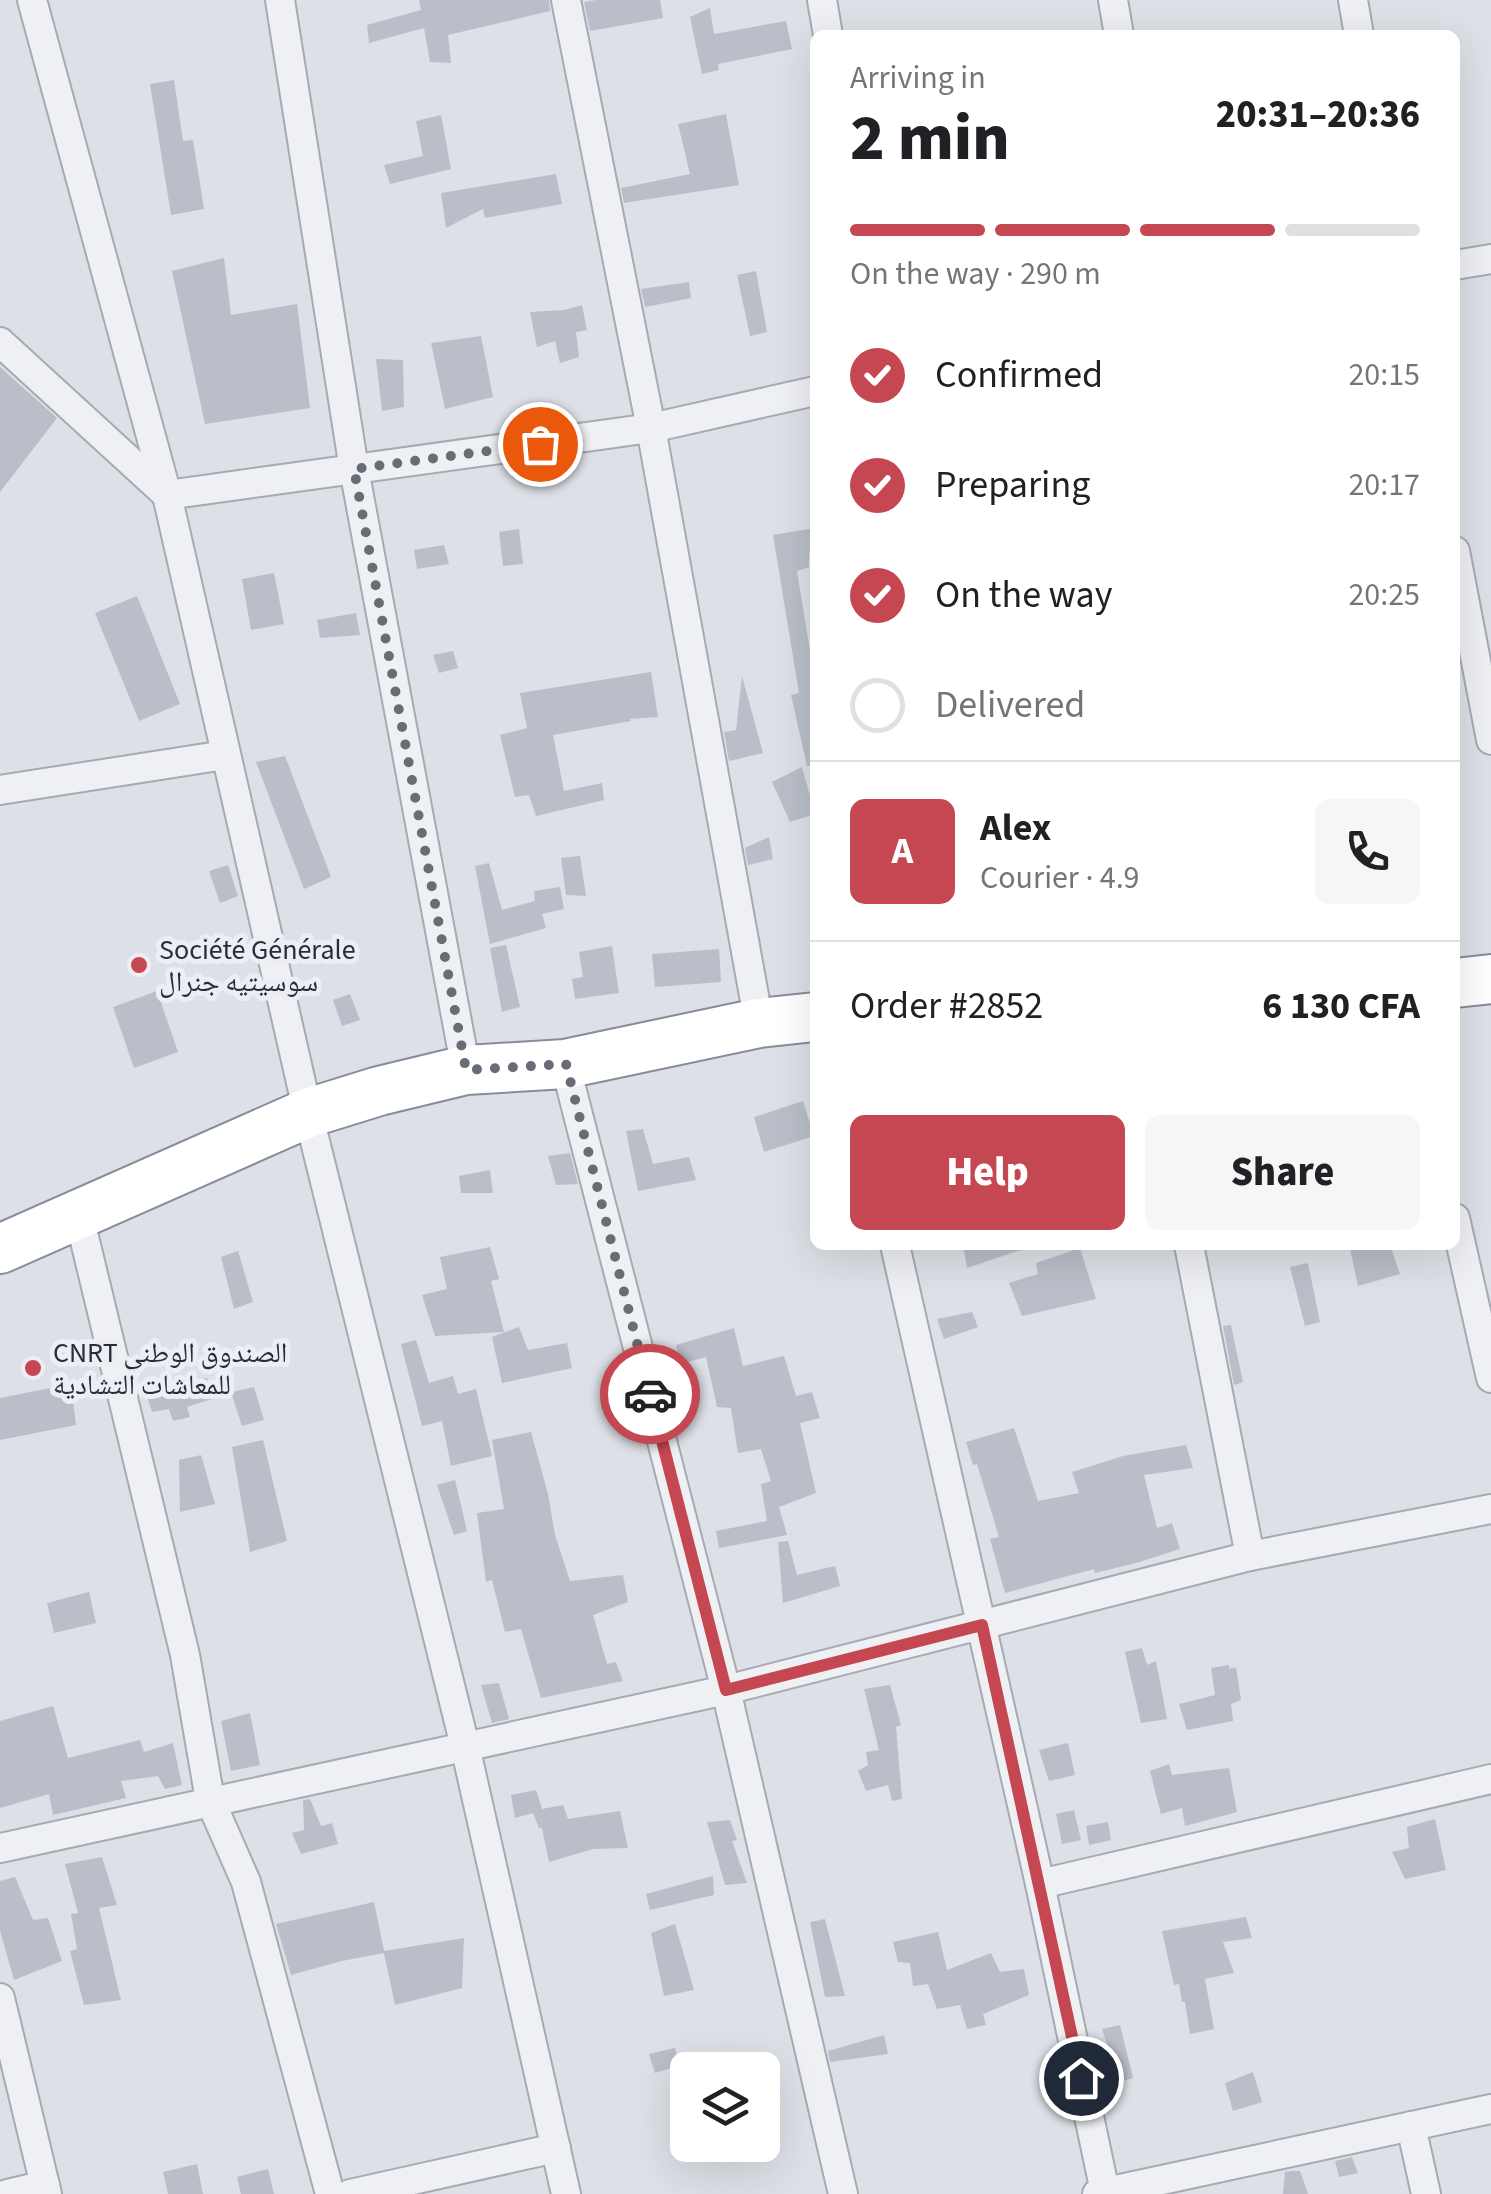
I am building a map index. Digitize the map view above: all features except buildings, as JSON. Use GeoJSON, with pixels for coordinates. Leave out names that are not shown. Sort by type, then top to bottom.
{"type":"FeatureCollection","features":[{"type":"Feature","properties":{"kind":"highway"},"geometry":{"type":"LineString","coordinates":[[1460,983],[1491,978]]}},
{"type":"Feature","properties":{"kind":"highway"},"geometry":{"type":"LineString","coordinates":[[0,1250],[78,1212],[308,1113],[379,1091],[466,1070],[566,1064],[759,1023],[810,1018]]}},
{"type":"Feature","properties":{"kind":"street"},"geometry":{"type":"LineString","coordinates":[[32,0],[167,495],[308,1113],[465,1746],[566,2194]]}},
{"type":"Feature","properties":{"kind":"street"},"geometry":{"type":"LineString","coordinates":[[280,0],[354,469],[466,1070]]}},
{"type":"Feature","properties":{"kind":"street"},"geometry":{"type":"LineString","coordinates":[[566,0],[652,428],[759,1023]]}},
{"type":"Feature","properties":{"kind":"street"},"geometry":{"type":"LineString","coordinates":[[822,0],[827,30]]}},
{"type":"Feature","properties":{"kind":"street"},"geometry":{"type":"LineString","coordinates":[[1113,0],[1118,30]]}},
{"type":"Feature","properties":{"kind":"street"},"geometry":{"type":"LineString","coordinates":[[1353,0],[1358,30]]}},
{"type":"Feature","properties":{"kind":"street"},"geometry":{"type":"LineString","coordinates":[[1460,264],[1491,259]]}},
{"type":"Feature","properties":{"kind":"street"},"geometry":{"type":"LineString","coordinates":[[0,342],[167,495]]}},
{"type":"Feature","properties":{"kind":"street"},"geometry":{"type":"LineString","coordinates":[[167,495],[652,428],[810,392]]}},
{"type":"Feature","properties":{"kind":"street"},"geometry":{"type":"LineString","coordinates":[[1460,577],[1491,740]]}},
{"type":"Feature","properties":{"kind":"street"},"geometry":{"type":"LineString","coordinates":[[0,790],[225,754]]}},
{"type":"Feature","properties":{"kind":"street"},"geometry":{"type":"LineString","coordinates":[[566,1064],[726,1690],[843,2194]]}},
{"type":"Feature","properties":{"kind":"street"},"geometry":{"type":"LineString","coordinates":[[78,1212],[185,1655],[210,1800],[246,1882],[330,2194]]}},
{"type":"Feature","properties":{"kind":"street"},"geometry":{"type":"LineString","coordinates":[[1460,1240],[1491,1378]]}},
{"type":"Feature","properties":{"kind":"street"},"geometry":{"type":"LineString","coordinates":[[896,1250],[1114,2192],[1491,2109]]}},
{"type":"Feature","properties":{"kind":"street"},"geometry":{"type":"LineString","coordinates":[[1197,1250],[1250,1556]]}},
{"type":"Feature","properties":{"kind":"street"},"geometry":{"type":"LineString","coordinates":[[0,1848],[726,1690],[1250,1556],[1491,1509]]}},
{"type":"Feature","properties":{"kind":"street"},"geometry":{"type":"LineString","coordinates":[[1040,1884],[1491,1779]]}},
{"type":"Feature","properties":{"kind":"street"},"geometry":{"type":"LineString","coordinates":[[0,1998],[46,2190],[7,2194]]}},
{"type":"Feature","properties":{"kind":"street"},"geometry":{"type":"LineString","coordinates":[[1411,2126],[1426,2194]]}},
{"type":"Feature","properties":{"kind":"street"},"geometry":{"type":"LineString","coordinates":[[350,2194],[556,2148]]}},
{"type":"Feature","properties":{"kind":"way so far"},"geometry":{"type":"LineString","coordinates":[[540,444],[354,469],[466,1070],[566,1064],[650,1394]]}},
{"type":"Feature","properties":{"kind":"place","name":"Société Générale سوسيتيه جنرال"},"geometry":{"type":"Point","coordinates":[139,965]}},
{"type":"Feature","properties":{"kind":"place","name":"CNRT الصندوق الوطني للمعاشات التشادية"},"geometry":{"type":"Point","coordinates":[33,1368]}},
{"type":"Feature","properties":{"kind":"route"},"geometry":{"type":"LineString","coordinates":[[650,1394],[726,1690],[982,1625],[1081,2078]]}}]}
